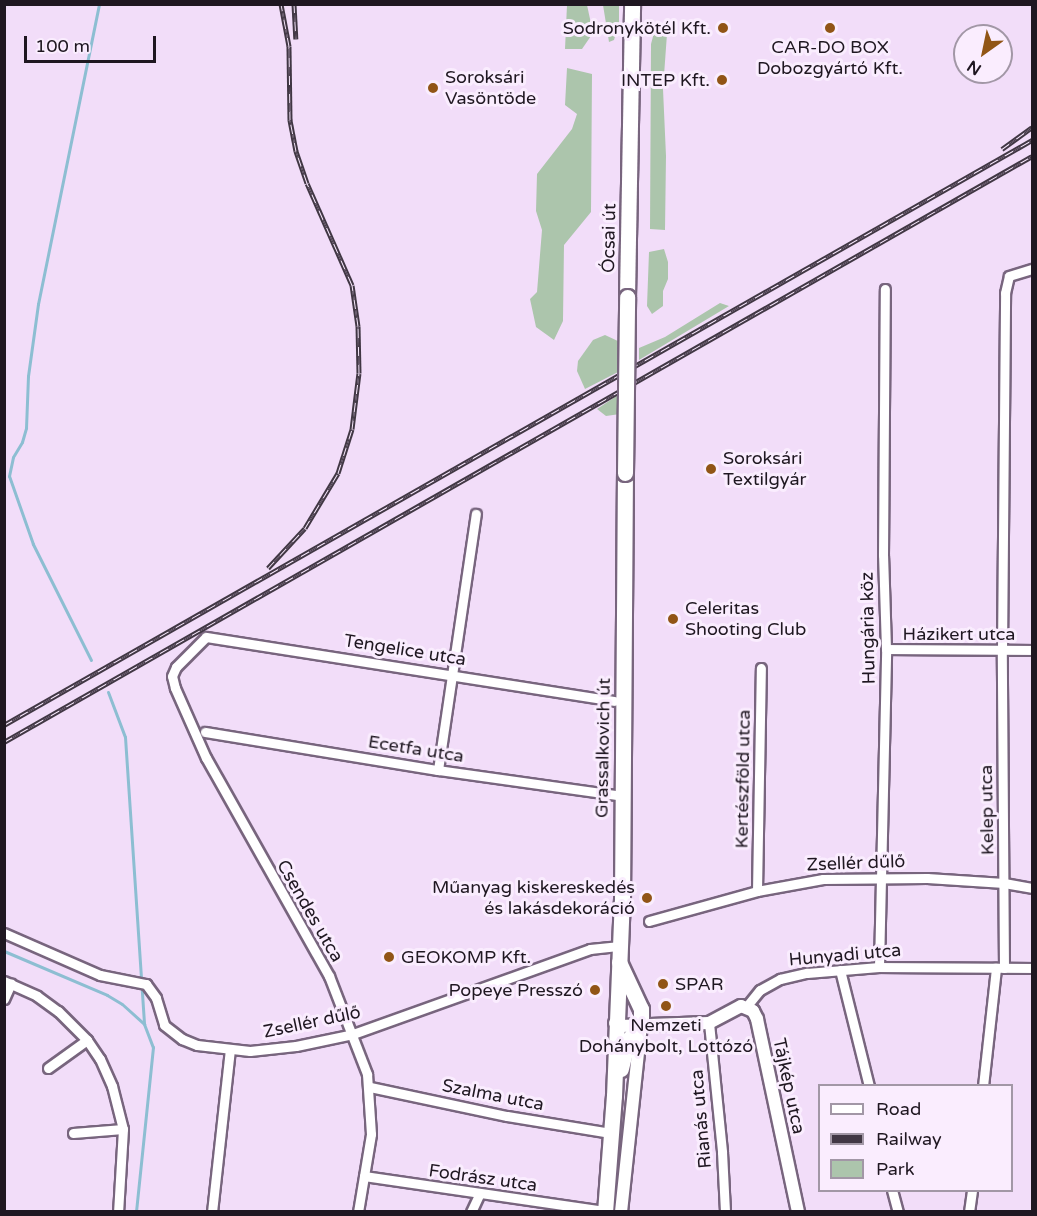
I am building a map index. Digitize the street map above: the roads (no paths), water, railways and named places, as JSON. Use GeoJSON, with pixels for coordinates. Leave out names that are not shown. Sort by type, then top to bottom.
{"type":"FeatureCollection","features":[{"type":"Feature","properties":{"kind":"main road","name":"Ócsai út"},"geometry":{"type":"LineString","coordinates":[[625,473],[632,4]]}},
{"type":"Feature","properties":{"kind":"main road","name":"Grassalkovich út"},"geometry":{"type":"LineString","coordinates":[[600,1211],[607,1190],[614,1096],[615,1023],[620,946],[625,473]]}},
{"type":"Feature","properties":{"kind":"main road"},"geometry":{"type":"LineString","coordinates":[[614,1096],[628,1040],[641,1024],[641,1009],[619,962]]}},
{"type":"Feature","properties":{"kind":"street","name":"Kelep utca"},"geometry":{"type":"LineString","coordinates":[[983,1084],[1000,968],[1004,883],[1002,651],[1005,293],[1009,276],[1032,270]]}},
{"type":"Feature","properties":{"kind":"street","name":"Hungária köz"},"geometry":{"type":"LineString","coordinates":[[879,967],[886,650],[883,555],[885,288]]}},
{"type":"Feature","properties":{"kind":"street"},"geometry":{"type":"LineString","coordinates":[[438,770],[476,514]]}},
{"type":"Feature","properties":{"kind":"street","name":"Tengelice utca"},"geometry":{"type":"LineString","coordinates":[[195,649],[206,637],[614,701]]}},
{"type":"Feature","properties":{"kind":"street","name":"Csendes utca"},"geometry":{"type":"LineString","coordinates":[[195,649],[176,667],[172,676],[175,688],[227,800],[329,976],[353,1034],[369,1087],[371,1134],[358,1212]]}},
{"type":"Feature","properties":{"kind":"street","name":"Házikert utca"},"geometry":{"type":"LineString","coordinates":[[886,650],[1032,650]]}},
{"type":"Feature","properties":{"kind":"street","name":"Kertészföld utca"},"geometry":{"type":"LineString","coordinates":[[757,891],[761,668]]}},
{"type":"Feature","properties":{"kind":"street","name":"Ecetfa utca"},"geometry":{"type":"LineString","coordinates":[[205,732],[438,770],[623,796]]}},
{"type":"Feature","properties":{"kind":"street","name":"Zsellér dűlő"},"geometry":{"type":"LineString","coordinates":[[649,921],[757,891],[823,879],[882,877],[1004,883],[1032,888]]}},
{"type":"Feature","properties":{"kind":"street","name":"Zsellér dűlő"},"geometry":{"type":"LineString","coordinates":[[4,933],[100,975],[146,984],[156,999],[160,1017],[170,1030],[182,1039],[197,1045],[250,1051],[296,1047],[353,1034],[591,949],[620,946]]}},
{"type":"Feature","properties":{"kind":"street","name":"Hunyadi utca"},"geometry":{"type":"LineString","coordinates":[[641,1024],[709,1023],[741,1006],[746,1007],[760,990],[780,979],[840,970],[879,967],[1032,968]]}},
{"type":"Feature","properties":{"kind":"street"},"geometry":{"type":"LineString","coordinates":[[840,970],[868,1084]]}},
{"type":"Feature","properties":{"kind":"street"},"geometry":{"type":"LineString","coordinates":[[4,999],[8,982],[37,996],[58,1011],[87,1040],[104,1068],[123,1129],[118,1212]]}},
{"type":"Feature","properties":{"kind":"street","name":"Tájkép utca"},"geometry":{"type":"LineString","coordinates":[[746,1007],[757,1019],[798,1212]]}},
{"type":"Feature","properties":{"kind":"street"},"geometry":{"type":"LineString","coordinates":[[615,1023],[620,1026],[641,1024],[621,1212]]}},
{"type":"Feature","properties":{"kind":"street","name":"Rianás utca"},"geometry":{"type":"LineString","coordinates":[[709,1023],[722,1152],[725,1212]]}},
{"type":"Feature","properties":{"kind":"street"},"geometry":{"type":"LineString","coordinates":[[48,1068],[87,1040]]}},
{"type":"Feature","properties":{"kind":"street"},"geometry":{"type":"LineString","coordinates":[[212,1212],[230,1050]]}},
{"type":"Feature","properties":{"kind":"street","name":"Szalma utca"},"geometry":{"type":"LineString","coordinates":[[369,1087],[507,1116],[611,1133]]}},
{"type":"Feature","properties":{"kind":"street"},"geometry":{"type":"LineString","coordinates":[[73,1134],[123,1129]]}},
{"type":"Feature","properties":{"kind":"street","name":"Fodrász utca"},"geometry":{"type":"LineString","coordinates":[[364,1176],[479,1195],[600,1211]]}},
{"type":"Feature","properties":{"kind":"street"},"geometry":{"type":"LineString","coordinates":[[892,1192],[898,1212]]}},
{"type":"Feature","properties":{"kind":"street"},"geometry":{"type":"LineString","coordinates":[[969,1212],[972,1192]]}},
{"type":"Feature","properties":{"kind":"street"},"geometry":{"type":"LineString","coordinates":[[471,1212],[479,1195]]}},
{"type":"Feature","properties":{"kind":"waterway"},"geometry":{"type":"LineString","coordinates":[[91,660],[33,544],[9,476],[13,457],[22,442],[26,428],[28,376],[38,304],[99,4]]}},
{"type":"Feature","properties":{"kind":"waterway"},"geometry":{"type":"LineString","coordinates":[[108,692],[125,737],[144,1023]]}},
{"type":"Feature","properties":{"kind":"waterway"},"geometry":{"type":"LineString","coordinates":[[4,951],[107,995],[122,1004],[144,1024],[153,1047],[136,1212]]}},
{"type":"Feature","properties":{"kind":"railway"},"geometry":{"type":"LineString","coordinates":[[268,568],[305,528],[338,473],[352,429],[359,373],[358,326],[352,285],[307,183],[296,151],[290,120],[289,46],[281,4]]}},
{"type":"Feature","properties":{"kind":"railway"},"geometry":{"type":"LineString","coordinates":[[294,4],[296,39]]}},
{"type":"Feature","properties":{"kind":"railway"},"geometry":{"type":"LineString","coordinates":[[1002,149],[1032,127]]}},
{"type":"Feature","properties":{"kind":"railway"},"geometry":{"type":"LineString","coordinates":[[4,725],[1032,140]]}},
{"type":"Feature","properties":{"kind":"railway"},"geometry":{"type":"LineString","coordinates":[[4,742],[1032,156]]}},
{"type":"Feature","properties":{"kind":"place","name":"Sodronykötél Kft."},"geometry":{"type":"Point","coordinates":[723,28]}},
{"type":"Feature","properties":{"kind":"place","name":"CAR-DO BOX Dobozgyártó Kft."},"geometry":{"type":"Point","coordinates":[830,28]}},
{"type":"Feature","properties":{"kind":"place","name":"INTEP Kft."},"geometry":{"type":"Point","coordinates":[722,80]}},
{"type":"Feature","properties":{"kind":"place","name":"Soroksári Vasöntöde"},"geometry":{"type":"Point","coordinates":[433,88]}},
{"type":"Feature","properties":{"kind":"place","name":"Soroksári Textilgyár"},"geometry":{"type":"Point","coordinates":[711,469]}},
{"type":"Feature","properties":{"kind":"place","name":"Celeritas Shooting Club"},"geometry":{"type":"Point","coordinates":[673,619]}},
{"type":"Feature","properties":{"kind":"place","name":"Műanyag kiskereskedés és lakásdekoráció"},"geometry":{"type":"Point","coordinates":[647,898]}},
{"type":"Feature","properties":{"kind":"place","name":"GEOKOMP Kft."},"geometry":{"type":"Point","coordinates":[389,957]}},
{"type":"Feature","properties":{"kind":"place","name":"SPAR"},"geometry":{"type":"Point","coordinates":[663,984]}},
{"type":"Feature","properties":{"kind":"place","name":"Popeye Presszó"},"geometry":{"type":"Point","coordinates":[595,990]}},
{"type":"Feature","properties":{"kind":"place","name":"Nemzeti Dohánybolt, Lottózó"},"geometry":{"type":"Point","coordinates":[666,1006]}}]}
